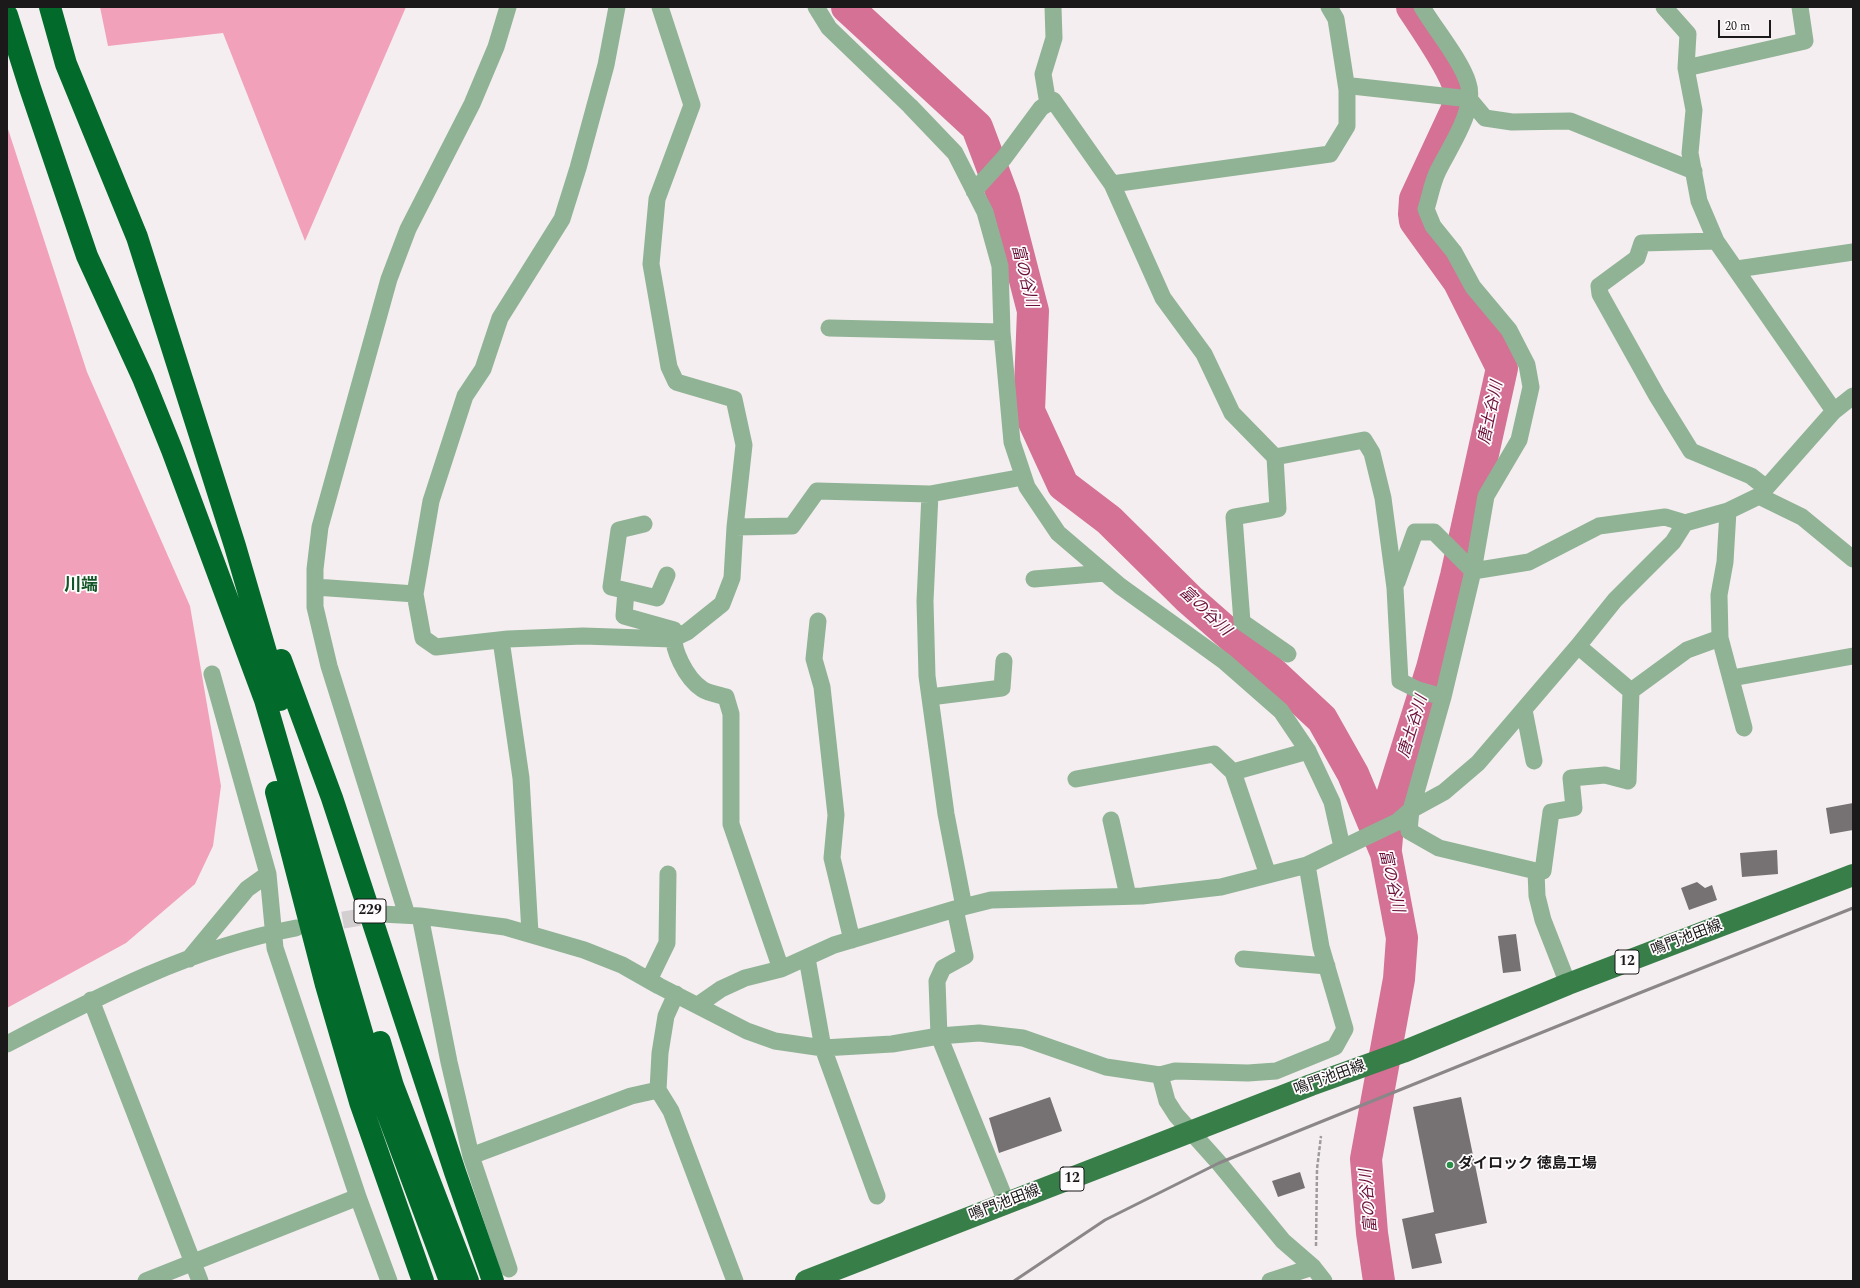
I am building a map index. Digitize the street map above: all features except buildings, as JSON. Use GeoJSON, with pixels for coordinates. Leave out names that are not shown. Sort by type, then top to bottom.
{"type":"FeatureCollection","features":[{"type":"Feature","properties":{"kind":"highway"},"geometry":{"type":"LineString","coordinates":[[34,7],[66,64]]}},
{"type":"Feature","properties":{"kind":"highway"},"geometry":{"type":"LineString","coordinates":[[50,7],[66,64],[137,237],[235,546],[358,974],[386,1088],[468,1281]]}},
{"type":"Feature","properties":{"kind":"highway"},"geometry":{"type":"LineString","coordinates":[[7,15],[87,256],[143,378],[172,450],[216,572],[249,653],[386,1088],[450,1281]]}},
{"type":"Feature","properties":{"kind":"highway"},"geometry":{"type":"LineString","coordinates":[[7,50],[30,88]]}},
{"type":"Feature","properties":{"kind":"highway","name":"229"},"geometry":{"type":"LineString","coordinates":[[235,546],[294,692],[332,798],[455,1172],[501,1275]]}},
{"type":"Feature","properties":{"kind":"highway"},"geometry":{"type":"LineString","coordinates":[[216,572],[301,886],[326,985],[355,1088],[423,1281]]}},
{"type":"Feature","properties":{"kind":"main road","name":"鳴門池田線"},"geometry":{"type":"LineString","coordinates":[[806,1281],[1402,1052],[1568,984],[1853,875]]}},
{"type":"Feature","properties":{"kind":"street"},"geometry":{"type":"LineString","coordinates":[[501,1275],[471,1156],[414,915],[329,666],[316,607],[315,569],[320,526],[389,279],[408,229],[472,104],[496,47],[508,7]]}},
{"type":"Feature","properties":{"kind":"street"},"geometry":{"type":"LineString","coordinates":[[616,7],[606,65],[578,168],[562,219],[500,318],[483,368],[464,396],[431,501],[415,594],[423,638],[436,647],[501,640],[583,636],[672,639],[686,632],[722,604],[732,578],[735,527],[744,445],[734,399],[676,382],[669,367],[651,264],[657,199],[692,105],[660,7]]}},
{"type":"Feature","properties":{"kind":"street"},"geometry":{"type":"LineString","coordinates":[[816,7],[829,28],[910,106],[955,153],[985,212],[1000,266],[1002,332],[1012,442],[1027,487],[1058,533],[1105,573],[1224,661],[1281,711],[1308,751],[1332,802],[1345,846]]}},
{"type":"Feature","properties":{"kind":"street"},"geometry":{"type":"LineString","coordinates":[[1048,104],[1043,74],[1054,38],[1053,7]]}},
{"type":"Feature","properties":{"kind":"street"},"geometry":{"type":"LineString","coordinates":[[1112,184],[1330,154],[1347,126],[1347,90],[1336,19],[1329,7]]}},
{"type":"Feature","properties":{"kind":"street"},"geometry":{"type":"LineString","coordinates":[[1422,7],[1462,70],[1469,84],[1459,98],[1458,133],[1437,172],[1426,209],[1434,226],[1454,252],[1473,287],[1509,330],[1527,365],[1532,387],[1519,440],[1486,496],[1440,696],[1411,810],[1409,831],[1439,848],[1536,871],[1543,871],[1551,812],[1574,808],[1571,778],[1605,775],[1628,781],[1631,691]]}},
{"type":"Feature","properties":{"kind":"street"},"geometry":{"type":"LineString","coordinates":[[1664,7],[1688,34],[1686,68],[1694,110],[1690,153],[1700,201],[1716,241],[1737,269],[1834,411]]}},
{"type":"Feature","properties":{"kind":"street"},"geometry":{"type":"LineString","coordinates":[[1686,68],[1805,41],[1800,7]]}},
{"type":"Feature","properties":{"kind":"street"},"geometry":{"type":"LineString","coordinates":[[1347,90],[1352,86],[1459,98],[1485,118],[1512,122],[1570,121],[1694,171]]}},
{"type":"Feature","properties":{"kind":"street"},"geometry":{"type":"LineString","coordinates":[[974,190],[1004,158],[1041,108],[1053,100],[1112,184],[1163,298],[1204,354],[1232,413],[1275,457],[1278,509],[1234,517],[1242,622],[1288,654]]}},
{"type":"Feature","properties":{"kind":"street"},"geometry":{"type":"LineString","coordinates":[[1716,241],[1642,243],[1637,258],[1599,286],[1600,294],[1657,396],[1691,451],[1751,476],[1762,491],[1802,517],[1853,559]]}},
{"type":"Feature","properties":{"kind":"street"},"geometry":{"type":"LineString","coordinates":[[1737,269],[1853,252]]}},
{"type":"Feature","properties":{"kind":"street"},"geometry":{"type":"LineString","coordinates":[[829,328],[1002,332]]}},
{"type":"Feature","properties":{"kind":"street"},"geometry":{"type":"LineString","coordinates":[[1470,568],[1528,562],[1599,526],[1666,517],[1685,523],[1728,510],[1762,491],[1834,411],[1853,396]]}},
{"type":"Feature","properties":{"kind":"street"},"geometry":{"type":"LineString","coordinates":[[1275,457],[1364,440],[1372,453],[1383,498],[1395,588],[1400,681],[1418,690],[1440,696]]}},
{"type":"Feature","properties":{"kind":"street"},"geometry":{"type":"LineString","coordinates":[[735,527],[792,526],[817,490],[930,494],[1023,476]]}},
{"type":"Feature","properties":{"kind":"street"},"geometry":{"type":"LineString","coordinates":[[930,494],[925,601],[927,676],[960,908],[965,956],[942,968],[938,981],[939,1036],[1007,1204]]}},
{"type":"Feature","properties":{"kind":"street"},"geometry":{"type":"LineString","coordinates":[[1728,510],[1725,562],[1719,595],[1720,638],[1732,678],[1744,728]]}},
{"type":"Feature","properties":{"kind":"street"},"geometry":{"type":"LineString","coordinates":[[698,1005],[721,990],[744,978],[781,969],[834,945],[960,908],[991,900],[1128,896],[1221,888],[1307,865],[1397,822],[1411,810],[1444,792],[1478,763],[1578,646],[1615,600],[1673,542],[1685,523]]}},
{"type":"Feature","properties":{"kind":"street"},"geometry":{"type":"LineString","coordinates":[[644,524],[619,530],[611,587],[657,598],[668,575]]}},
{"type":"Feature","properties":{"kind":"street"},"geometry":{"type":"LineString","coordinates":[[1395,588],[1414,532],[1434,532],[1470,568]]}},
{"type":"Feature","properties":{"kind":"street"},"geometry":{"type":"LineString","coordinates":[[1034,579],[1105,573]]}},
{"type":"Feature","properties":{"kind":"street"},"geometry":{"type":"LineString","coordinates":[[315,587],[415,594]]}},
{"type":"Feature","properties":{"kind":"street"},"geometry":{"type":"LineString","coordinates":[[626,591],[624,616],[674,630],[672,639],[685,672],[703,690],[726,697],[731,714],[731,824],[781,969]]}},
{"type":"Feature","properties":{"kind":"street"},"geometry":{"type":"LineString","coordinates":[[818,621],[814,659],[822,687],[836,815],[832,858],[852,940]]}},
{"type":"Feature","properties":{"kind":"street"},"geometry":{"type":"LineString","coordinates":[[1631,691],[1687,650],[1720,638]]}},
{"type":"Feature","properties":{"kind":"street"},"geometry":{"type":"LineString","coordinates":[[501,640],[521,778],[530,933]]}},
{"type":"Feature","properties":{"kind":"street"},"geometry":{"type":"LineString","coordinates":[[1578,646],[1631,691]]}},
{"type":"Feature","properties":{"kind":"street"},"geometry":{"type":"LineString","coordinates":[[1732,678],[1853,656]]}},
{"type":"Feature","properties":{"kind":"street"},"geometry":{"type":"LineString","coordinates":[[930,697],[1002,688],[1004,661]]}},
{"type":"Feature","properties":{"kind":"street"},"geometry":{"type":"LineString","coordinates":[[212,674],[268,874],[275,948],[358,1198],[389,1281]]}},
{"type":"Feature","properties":{"kind":"street"},"geometry":{"type":"LineString","coordinates":[[1524,710],[1534,761]]}},
{"type":"Feature","properties":{"kind":"street"},"geometry":{"type":"LineString","coordinates":[[1233,772],[1308,751]]}},
{"type":"Feature","properties":{"kind":"street"},"geometry":{"type":"LineString","coordinates":[[1076,779],[1214,754],[1233,772],[1268,875]]}},
{"type":"Feature","properties":{"kind":"street"},"geometry":{"type":"LineString","coordinates":[[1111,820],[1128,896]]}},
{"type":"Feature","properties":{"kind":"street"},"geometry":{"type":"LineString","coordinates":[[381,914],[414,915],[505,927],[530,933],[584,950],[622,964],[649,980],[747,1031],[775,1040],[823,1048],[892,1044],[939,1036],[979,1033],[1024,1038],[1106,1067],[1160,1075],[1175,1071],[1248,1073],[1276,1071],[1335,1047],[1345,1029],[1321,947],[1307,865]]}},
{"type":"Feature","properties":{"kind":"street"},"geometry":{"type":"LineString","coordinates":[[1536,871],[1537,896],[1543,920],[1568,984]]}},
{"type":"Feature","properties":{"kind":"street"},"geometry":{"type":"LineString","coordinates":[[189,959],[247,889],[268,874]]}},
{"type":"Feature","properties":{"kind":"street"},"geometry":{"type":"LineString","coordinates":[[649,980],[667,943],[668,874]]}},
{"type":"Feature","properties":{"kind":"street"},"geometry":{"type":"LineString","coordinates":[[7,1044],[91,1000],[142,977],[189,959],[273,932],[296,928]]}},
{"type":"Feature","properties":{"kind":"street"},"geometry":{"type":"LineString","coordinates":[[807,958],[823,1048],[877,1196]]}},
{"type":"Feature","properties":{"kind":"street"},"geometry":{"type":"LineString","coordinates":[[1243,960],[1327,966]]}},
{"type":"Feature","properties":{"kind":"street"},"geometry":{"type":"LineString","coordinates":[[676,994],[666,1016],[660,1054],[658,1090],[671,1111],[735,1281]]}},
{"type":"Feature","properties":{"kind":"street"},"geometry":{"type":"LineString","coordinates":[[91,1000],[200,1281]]}},
{"type":"Feature","properties":{"kind":"street"},"geometry":{"type":"LineString","coordinates":[[1160,1075],[1167,1101],[1176,1115],[1219,1163],[1283,1241],[1313,1267],[1324,1281]]}},
{"type":"Feature","properties":{"kind":"street"},"geometry":{"type":"LineString","coordinates":[[471,1156],[631,1096],[658,1090]]}},
{"type":"Feature","properties":{"kind":"street"},"geometry":{"type":"LineString","coordinates":[[146,1281],[358,1198]]}},
{"type":"Feature","properties":{"kind":"street"},"geometry":{"type":"LineString","coordinates":[[1270,1281],[1313,1267]]}},
{"type":"Feature","properties":{"kind":"path"},"geometry":{"type":"LineString","coordinates":[[1313,1267],[1317,1239],[1316,1169],[1321,1136]]}},
{"type":"Feature","properties":{"kind":"shaded area"},"geometry":{"type":"Polygon","coordinates":[[[100,7],[406,7],[305,241],[223,33],[108,46],[100,7]]]}},
{"type":"Feature","properties":{"kind":"shaded area"},"geometry":{"type":"Polygon","coordinates":[[[7,126],[87,372],[190,606],[221,786],[213,846],[195,884],[126,943],[7,1008],[7,126]]]}},
{"type":"Feature","properties":{"kind":"waterway","name":"富の谷川"},"geometry":{"type":"LineString","coordinates":[[847,7],[977,127],[1004,199],[1033,311],[1029,411],[1063,485],[1109,520],[1189,599],[1264,665],[1322,719],[1353,774],[1386,853],[1402,938],[1399,979],[1366,1159],[1372,1233],[1379,1281]]}},
{"type":"Feature","properties":{"kind":"waterway","name":"唐土谷川"},"geometry":{"type":"LineString","coordinates":[[1386,848],[1390,802],[1432,668],[1456,576],[1502,368],[1459,282],[1415,221],[1415,199],[1456,111],[1459,100],[1459,90],[1457,82],[1446,60],[1412,7]]}},
{"type":"Feature","properties":{"kind":"tunnel"},"geometry":{"type":"LineString","coordinates":[[318,924],[381,914]]}},
{"type":"Feature","properties":{"kind":"railway"},"geometry":{"type":"LineString","coordinates":[[1014,1281],[1105,1220],[1219,1163],[1853,908]]}},
{"type":"Feature","properties":{"kind":"place","name":"ダイロック 徳島工場"},"geometry":{"type":"Point","coordinates":[1450,1165]}},
{"type":"Feature","properties":{"kind":"district","name":"川端"},"geometry":{"type":"Point","coordinates":[81,587]}}]}
